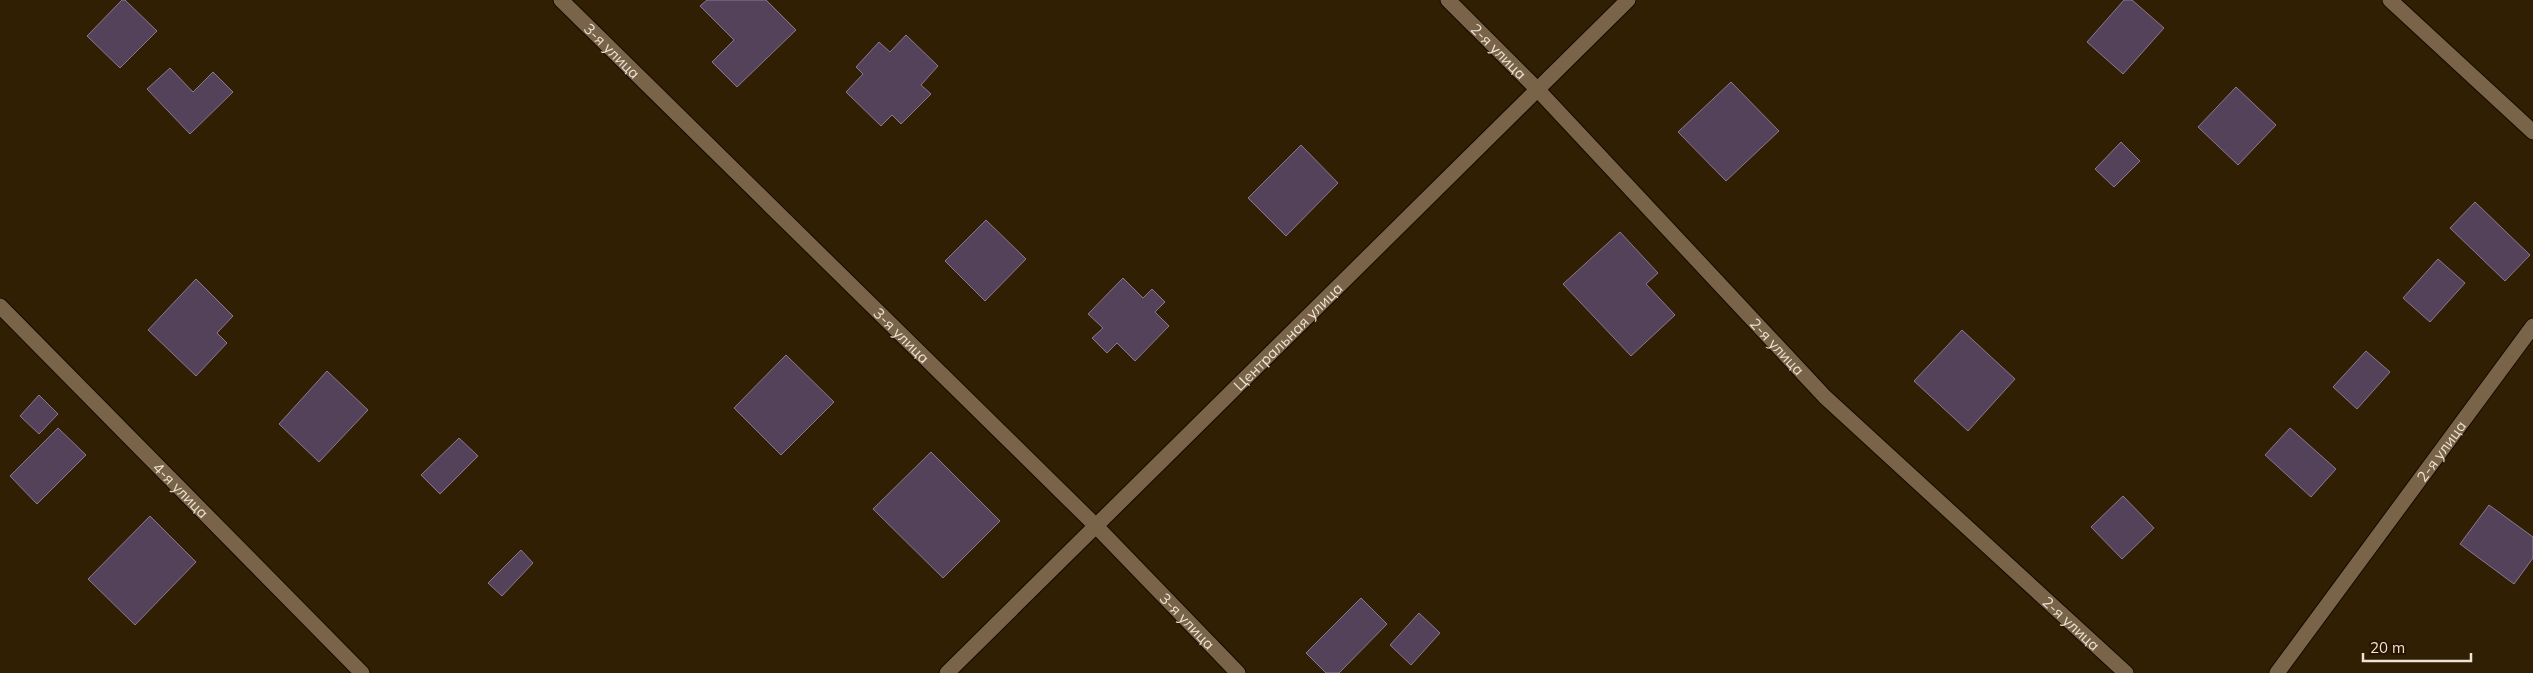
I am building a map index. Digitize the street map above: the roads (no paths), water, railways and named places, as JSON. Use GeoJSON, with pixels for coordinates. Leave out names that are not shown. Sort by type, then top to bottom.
{"type":"FeatureCollection","features":[{"type":"Feature","properties":{"kind":"street","name":"3-я улица"},"geometry":{"type":"LineString","coordinates":[[561,0],[1094,525],[1238,673]]}},
{"type":"Feature","properties":{"kind":"street","name":"2-я улица"},"geometry":{"type":"LineString","coordinates":[[1448,0],[1538,90],[1825,397],[2126,673]]}},
{"type":"Feature","properties":{"kind":"street","name":"Центральная улица"},"geometry":{"type":"LineString","coordinates":[[947,673],[1094,525],[1628,0]]}},
{"type":"Feature","properties":{"kind":"street"},"geometry":{"type":"LineString","coordinates":[[2390,0],[2533,132]]}},
{"type":"Feature","properties":{"kind":"street","name":"4-я улица"},"geometry":{"type":"LineString","coordinates":[[0,306],[362,673]]}},
{"type":"Feature","properties":{"kind":"street","name":"2-я улица"},"geometry":{"type":"LineString","coordinates":[[2277,673],[2533,326]]}}]}
